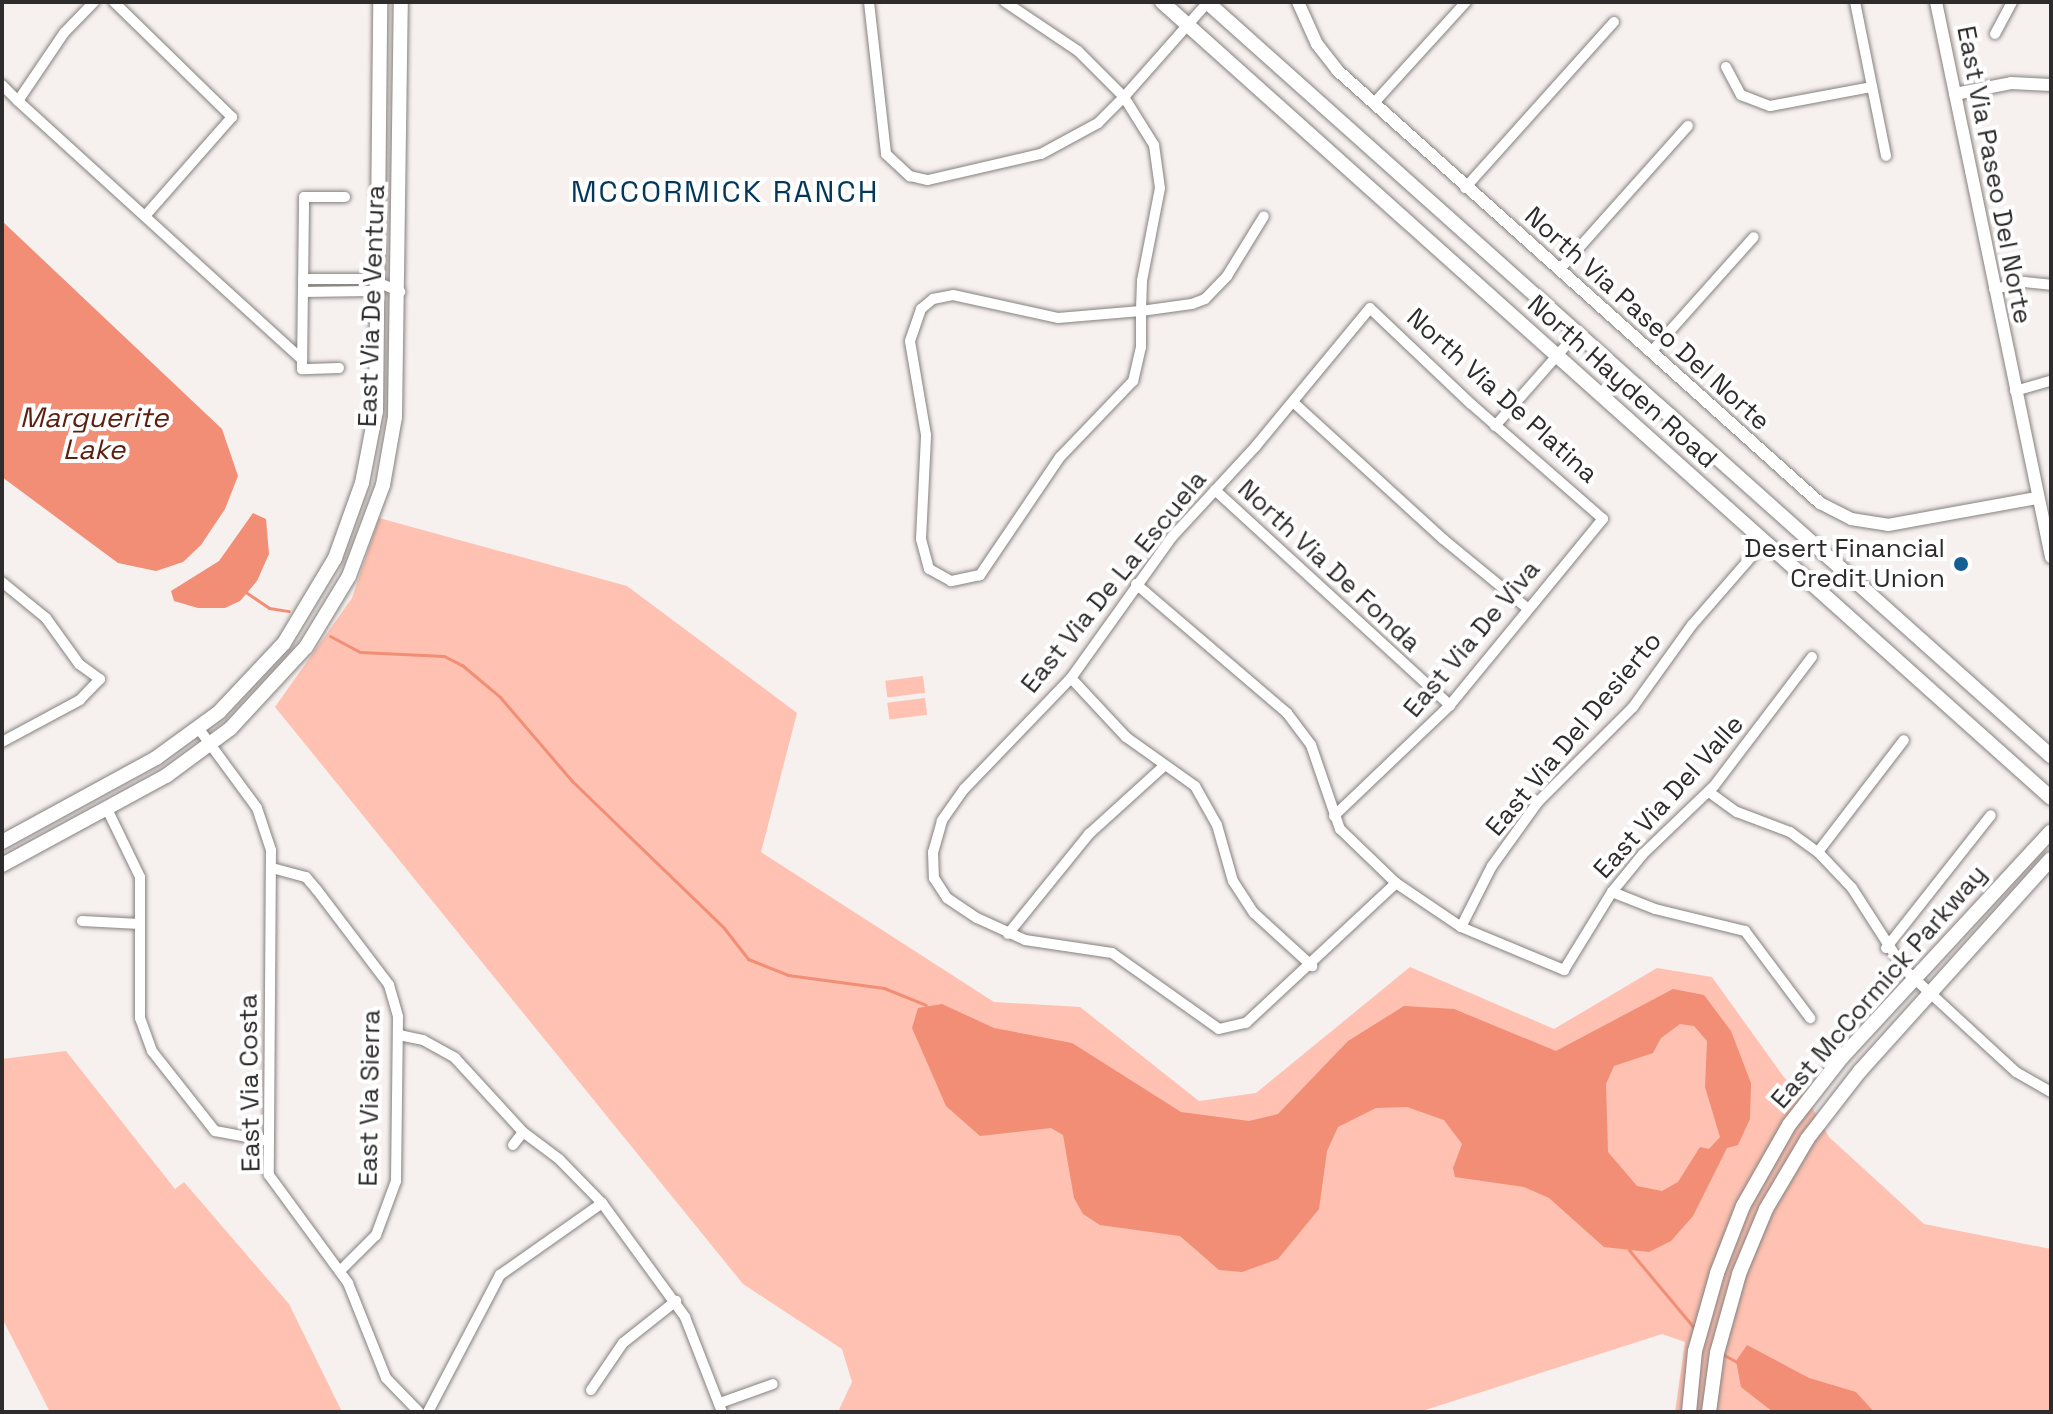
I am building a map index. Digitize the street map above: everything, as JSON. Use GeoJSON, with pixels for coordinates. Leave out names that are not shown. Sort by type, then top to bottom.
{"type":"FeatureCollection","features":[{"type":"Feature","properties":{"kind":"main road","name":"East Via De Ventura"},"geometry":{"type":"LineString","coordinates":[[2,842],[141,767],[199,729],[248,685],[284,643],[315,596],[347,528],[376,411],[380,2]]}},
{"type":"Feature","properties":{"kind":"main road","name":"East Via De Ventura"},"geometry":{"type":"LineString","coordinates":[[2,865],[107,809],[211,744],[265,696],[306,647],[362,547],[392,444],[400,292],[401,2]]}},
{"type":"Feature","properties":{"kind":"main road","name":"North Hayden Road"},"geometry":{"type":"LineString","coordinates":[[1162,2],[2051,798]]}},
{"type":"Feature","properties":{"kind":"main road","name":"North Hayden Road"},"geometry":{"type":"LineString","coordinates":[[1208,2],[2051,756]]}},
{"type":"Feature","properties":{"kind":"main road","name":"East McCormick Parkway"},"geometry":{"type":"LineString","coordinates":[[1689,1412],[1705,1308],[1743,1206],[1789,1125],[1914,978],[2051,831]]}},
{"type":"Feature","properties":{"kind":"main road","name":"East McCormick Parkway"},"geometry":{"type":"LineString","coordinates":[[1709,1412],[1726,1316],[1766,1209],[1808,1138],[1929,994],[2051,859]]}},
{"type":"Feature","properties":{"kind":"street"},"geometry":{"type":"LineString","coordinates":[[18,101],[64,33],[94,2]]}},
{"type":"Feature","properties":{"kind":"street"},"geometry":{"type":"LineString","coordinates":[[114,2],[232,117],[145,216]]}},
{"type":"Feature","properties":{"kind":"street"},"geometry":{"type":"LineString","coordinates":[[869,2],[878,54],[881,138],[886,154],[910,176],[928,180],[1041,154],[1098,123],[1208,2]]}},
{"type":"Feature","properties":{"kind":"street"},"geometry":{"type":"LineString","coordinates":[[1005,2],[1078,51],[1124,97],[1148,130],[1159,177],[1141,311],[1140,365],[1122,398],[1060,457],[980,575],[962,582],[940,578],[921,552],[926,435],[910,341],[921,309],[933,299],[953,295],[1058,318],[1141,311],[1205,299],[1227,276],[1264,216]]}},
{"type":"Feature","properties":{"kind":"street","name":"North Via Paseo Del Norte"},"geometry":{"type":"LineString","coordinates":[[1298,2],[1326,58],[1465,188],[1560,269],[1820,503],[1840,515],[1897,525],[2037,498]]}},
{"type":"Feature","properties":{"kind":"street"},"geometry":{"type":"LineString","coordinates":[[1374,103],[1466,2]]}},
{"type":"Feature","properties":{"kind":"street"},"geometry":{"type":"LineString","coordinates":[[1855,2],[1886,156]]}},
{"type":"Feature","properties":{"kind":"street","name":"East Via Paseo Del Norte"},"geometry":{"type":"LineString","coordinates":[[1936,2],[2051,557]]}},
{"type":"Feature","properties":{"kind":"street"},"geometry":{"type":"LineString","coordinates":[[1995,34],[2012,2]]}},
{"type":"Feature","properties":{"kind":"street"},"geometry":{"type":"LineString","coordinates":[[1465,188],[1614,22]]}},
{"type":"Feature","properties":{"kind":"street"},"geometry":{"type":"LineString","coordinates":[[1726,67],[1741,95],[1770,106],[1872,87]]}},
{"type":"Feature","properties":{"kind":"street"},"geometry":{"type":"LineString","coordinates":[[1955,94],[2011,83],[2051,85]]}},
{"type":"Feature","properties":{"kind":"street"},"geometry":{"type":"LineString","coordinates":[[2,85],[302,359]]}},
{"type":"Feature","properties":{"kind":"street"},"geometry":{"type":"LineString","coordinates":[[1560,269],[1688,126]]}},
{"type":"Feature","properties":{"kind":"street"},"geometry":{"type":"LineString","coordinates":[[339,368],[302,369],[304,197],[345,197]]}},
{"type":"Feature","properties":{"kind":"street"},"geometry":{"type":"LineString","coordinates":[[1651,352],[1754,237]]}},
{"type":"Feature","properties":{"kind":"street"},"geometry":{"type":"LineString","coordinates":[[303,279],[370,279],[379,286],[400,292]]}},
{"type":"Feature","properties":{"kind":"street"},"geometry":{"type":"LineString","coordinates":[[1994,289],[2024,282],[2051,285]]}},
{"type":"Feature","properties":{"kind":"street"},"geometry":{"type":"LineString","coordinates":[[303,292],[370,291],[379,286]]}},
{"type":"Feature","properties":{"kind":"street","name":"East Via De La Escuela"},"geometry":{"type":"LineString","coordinates":[[1008,934],[947,898],[934,878],[933,852],[942,821],[964,789],[1071,678],[1136,584],[1370,308]]}},
{"type":"Feature","properties":{"kind":"street","name":"North Via De Platina"},"geometry":{"type":"LineString","coordinates":[[1370,308],[1495,426],[1603,519]]}},
{"type":"Feature","properties":{"kind":"street"},"geometry":{"type":"LineString","coordinates":[[1495,426],[1578,332]]}},
{"type":"Feature","properties":{"kind":"street"},"geometry":{"type":"LineString","coordinates":[[2015,391],[2051,381]]}},
{"type":"Feature","properties":{"kind":"street"},"geometry":{"type":"LineString","coordinates":[[1293,402],[1443,539],[1527,608]]}},
{"type":"Feature","properties":{"kind":"street","name":"North Via De Fonda"},"geometry":{"type":"LineString","coordinates":[[1215,490],[1450,705]]}},
{"type":"Feature","properties":{"kind":"street","name":"East Via De Viva"},"geometry":{"type":"LineString","coordinates":[[1334,816],[1450,705],[1603,519]]}},
{"type":"Feature","properties":{"kind":"street","name":"East Via Del Desierto"},"geometry":{"type":"LineString","coordinates":[[1461,927],[1492,866],[1538,802],[1633,707],[1692,625],[1765,541]]}},
{"type":"Feature","properties":{"kind":"street"},"geometry":{"type":"LineString","coordinates":[[2,582],[46,618],[79,664],[100,679],[80,700],[2,742]]}},
{"type":"Feature","properties":{"kind":"street"},"geometry":{"type":"LineString","coordinates":[[1136,584],[1287,713],[1311,745],[1334,816],[1349,842],[1396,883],[1461,927]]}},
{"type":"Feature","properties":{"kind":"street","name":"East Via Del Valle"},"geometry":{"type":"LineString","coordinates":[[1461,927],[1564,970],[1612,892],[1643,854],[1709,792],[1812,657]]}},
{"type":"Feature","properties":{"kind":"street"},"geometry":{"type":"LineString","coordinates":[[1071,678],[1126,737],[1195,786],[1208,804],[1233,881],[1254,913],[1312,966]]}},
{"type":"Feature","properties":{"kind":"street","name":"East Via Costa"},"geometry":{"type":"LineString","coordinates":[[199,729],[257,808],[267,828],[272,868],[269,1141],[273,1186],[340,1271],[386,1378],[419,1412]]}},
{"type":"Feature","properties":{"kind":"street"},"geometry":{"type":"LineString","coordinates":[[1818,852],[1904,740]]}},
{"type":"Feature","properties":{"kind":"street"},"geometry":{"type":"LineString","coordinates":[[1164,766],[1089,834],[1008,934],[1112,953],[1219,1029],[1246,1023],[1312,966],[1396,883]]}},
{"type":"Feature","properties":{"kind":"street"},"geometry":{"type":"LineString","coordinates":[[1709,792],[1737,812],[1790,832],[1818,852],[1852,888],[1886,948],[1929,994],[2016,1072],[2051,1092]]}},
{"type":"Feature","properties":{"kind":"street"},"geometry":{"type":"LineString","coordinates":[[107,809],[140,877],[140,1018],[152,1051],[215,1131],[269,1141]]}},
{"type":"Feature","properties":{"kind":"street"},"geometry":{"type":"LineString","coordinates":[[1886,948],[1991,815]]}},
{"type":"Feature","properties":{"kind":"street","name":"East Via Sierra"},"geometry":{"type":"LineString","coordinates":[[272,868],[306,877],[345,926],[389,985],[399,1035],[396,1181],[376,1235],[340,1271]]}},
{"type":"Feature","properties":{"kind":"street"},"geometry":{"type":"LineString","coordinates":[[1612,892],[1655,909],[1745,931],[1810,1018]]}},
{"type":"Feature","properties":{"kind":"street"},"geometry":{"type":"LineString","coordinates":[[82,921],[140,924]]}},
{"type":"Feature","properties":{"kind":"street"},"geometry":{"type":"LineString","coordinates":[[399,1035],[423,1040],[455,1058],[523,1132],[559,1159],[602,1203],[676,1301],[693,1332],[721,1407],[773,1384]]}},
{"type":"Feature","properties":{"kind":"street"},"geometry":{"type":"LineString","coordinates":[[513,1145],[523,1132]]}},
{"type":"Feature","properties":{"kind":"street"},"geometry":{"type":"LineString","coordinates":[[428,1412],[500,1275],[602,1203]]}},
{"type":"Feature","properties":{"kind":"street"},"geometry":{"type":"LineString","coordinates":[[591,1390],[623,1343],[676,1301]]}},
{"type":"Feature","properties":{"kind":"shaded area"},"geometry":{"type":"Polygon","coordinates":[[[379,518],[627,586],[797,713],[761,852],[994,1002],[1080,1007],[1199,1101],[1256,1093],[1410,967],[1554,1029],[1657,968],[1712,977],[1783,1076],[1810,1104],[1829,1137],[1924,1224],[2051,1249],[2051,1412],[1675,1412],[1685,1342],[1662,1334],[1419,1412],[838,1412],[852,1382],[842,1349],[743,1284],[275,707],[352,598],[379,518]]]}},
{"type":"Feature","properties":{"kind":"shaded area"},"geometry":{"type":"Polygon","coordinates":[[[923,676],[925,693],[887,698],[885,681],[923,676]]]}},
{"type":"Feature","properties":{"kind":"shaded area"},"geometry":{"type":"Polygon","coordinates":[[[925,698],[927,715],[889,720],[887,703],[925,698]]]}},
{"type":"Feature","properties":{"kind":"shaded area"},"geometry":{"type":"Polygon","coordinates":[[[66,1051],[175,1189],[184,1182],[289,1304],[342,1412],[50,1412],[2,1318],[2,1059],[66,1051]]]}},
{"type":"Feature","properties":{"kind":"water","name":"Marguerite Lake"},"geometry":{"type":"Polygon","coordinates":[[[2,221],[222,429],[238,476],[225,509],[201,545],[183,562],[156,571],[118,563],[2,477],[2,221]]]}},
{"type":"Feature","properties":{"kind":"water"},"geometry":{"type":"Polygon","coordinates":[[[253,513],[266,519],[269,554],[257,581],[240,601],[225,608],[198,608],[174,601],[171,591],[219,561],[253,513]]]}},
{"type":"Feature","properties":{"kind":"water"},"geometry":{"type":"Polygon","coordinates":[[[1673,989],[1704,995],[1731,1031],[1751,1083],[1750,1119],[1738,1145],[1727,1148],[1693,1216],[1671,1241],[1649,1252],[1604,1247],[1549,1198],[1524,1187],[1455,1177],[1453,1168],[1462,1144],[1444,1120],[1407,1107],[1376,1108],[1338,1127],[1327,1151],[1319,1209],[1278,1259],[1242,1272],[1219,1270],[1180,1236],[1100,1225],[1083,1214],[1074,1198],[1063,1135],[1051,1128],[980,1136],[946,1106],[912,1028],[918,1008],[942,1004],[994,1028],[1072,1043],[1181,1112],[1249,1121],[1278,1114],[1348,1041],[1404,1006],[1454,1009],[1556,1051],[1673,989]],[[1680,1024],[1661,1038],[1653,1053],[1614,1066],[1606,1084],[1608,1152],[1637,1186],[1662,1191],[1678,1182],[1700,1147],[1709,1149],[1720,1137],[1705,1087],[1707,1041],[1694,1026],[1680,1024]]]}},
{"type":"Feature","properties":{"kind":"water"},"geometry":{"type":"Polygon","coordinates":[[[1747,1345],[1809,1378],[1856,1392],[1874,1412],[1773,1412],[1741,1387],[1736,1361],[1747,1345]]]}},
{"type":"Feature","properties":{"kind":"waterway"},"geometry":{"type":"LineString","coordinates":[[244,591],[269,608],[289,611]]}},
{"type":"Feature","properties":{"kind":"waterway"},"geometry":{"type":"LineString","coordinates":[[330,636],[360,652],[444,656],[462,665],[500,697],[572,781],[724,928],[748,959],[788,975],[884,988],[926,1005]]}},
{"type":"Feature","properties":{"kind":"waterway"},"geometry":{"type":"LineString","coordinates":[[1629,1250],[1696,1330]]}},
{"type":"Feature","properties":{"kind":"waterway"},"geometry":{"type":"LineString","coordinates":[[1722,1354],[1737,1362]]}},
{"type":"Feature","properties":{"kind":"place","name":"Desert Financial Credit Union"},"geometry":{"type":"Point","coordinates":[1961,564]}},
{"type":"Feature","properties":{"kind":"district","name":"MCCORMICK RANCH"},"geometry":{"type":"Point","coordinates":[725,192]}}]}
